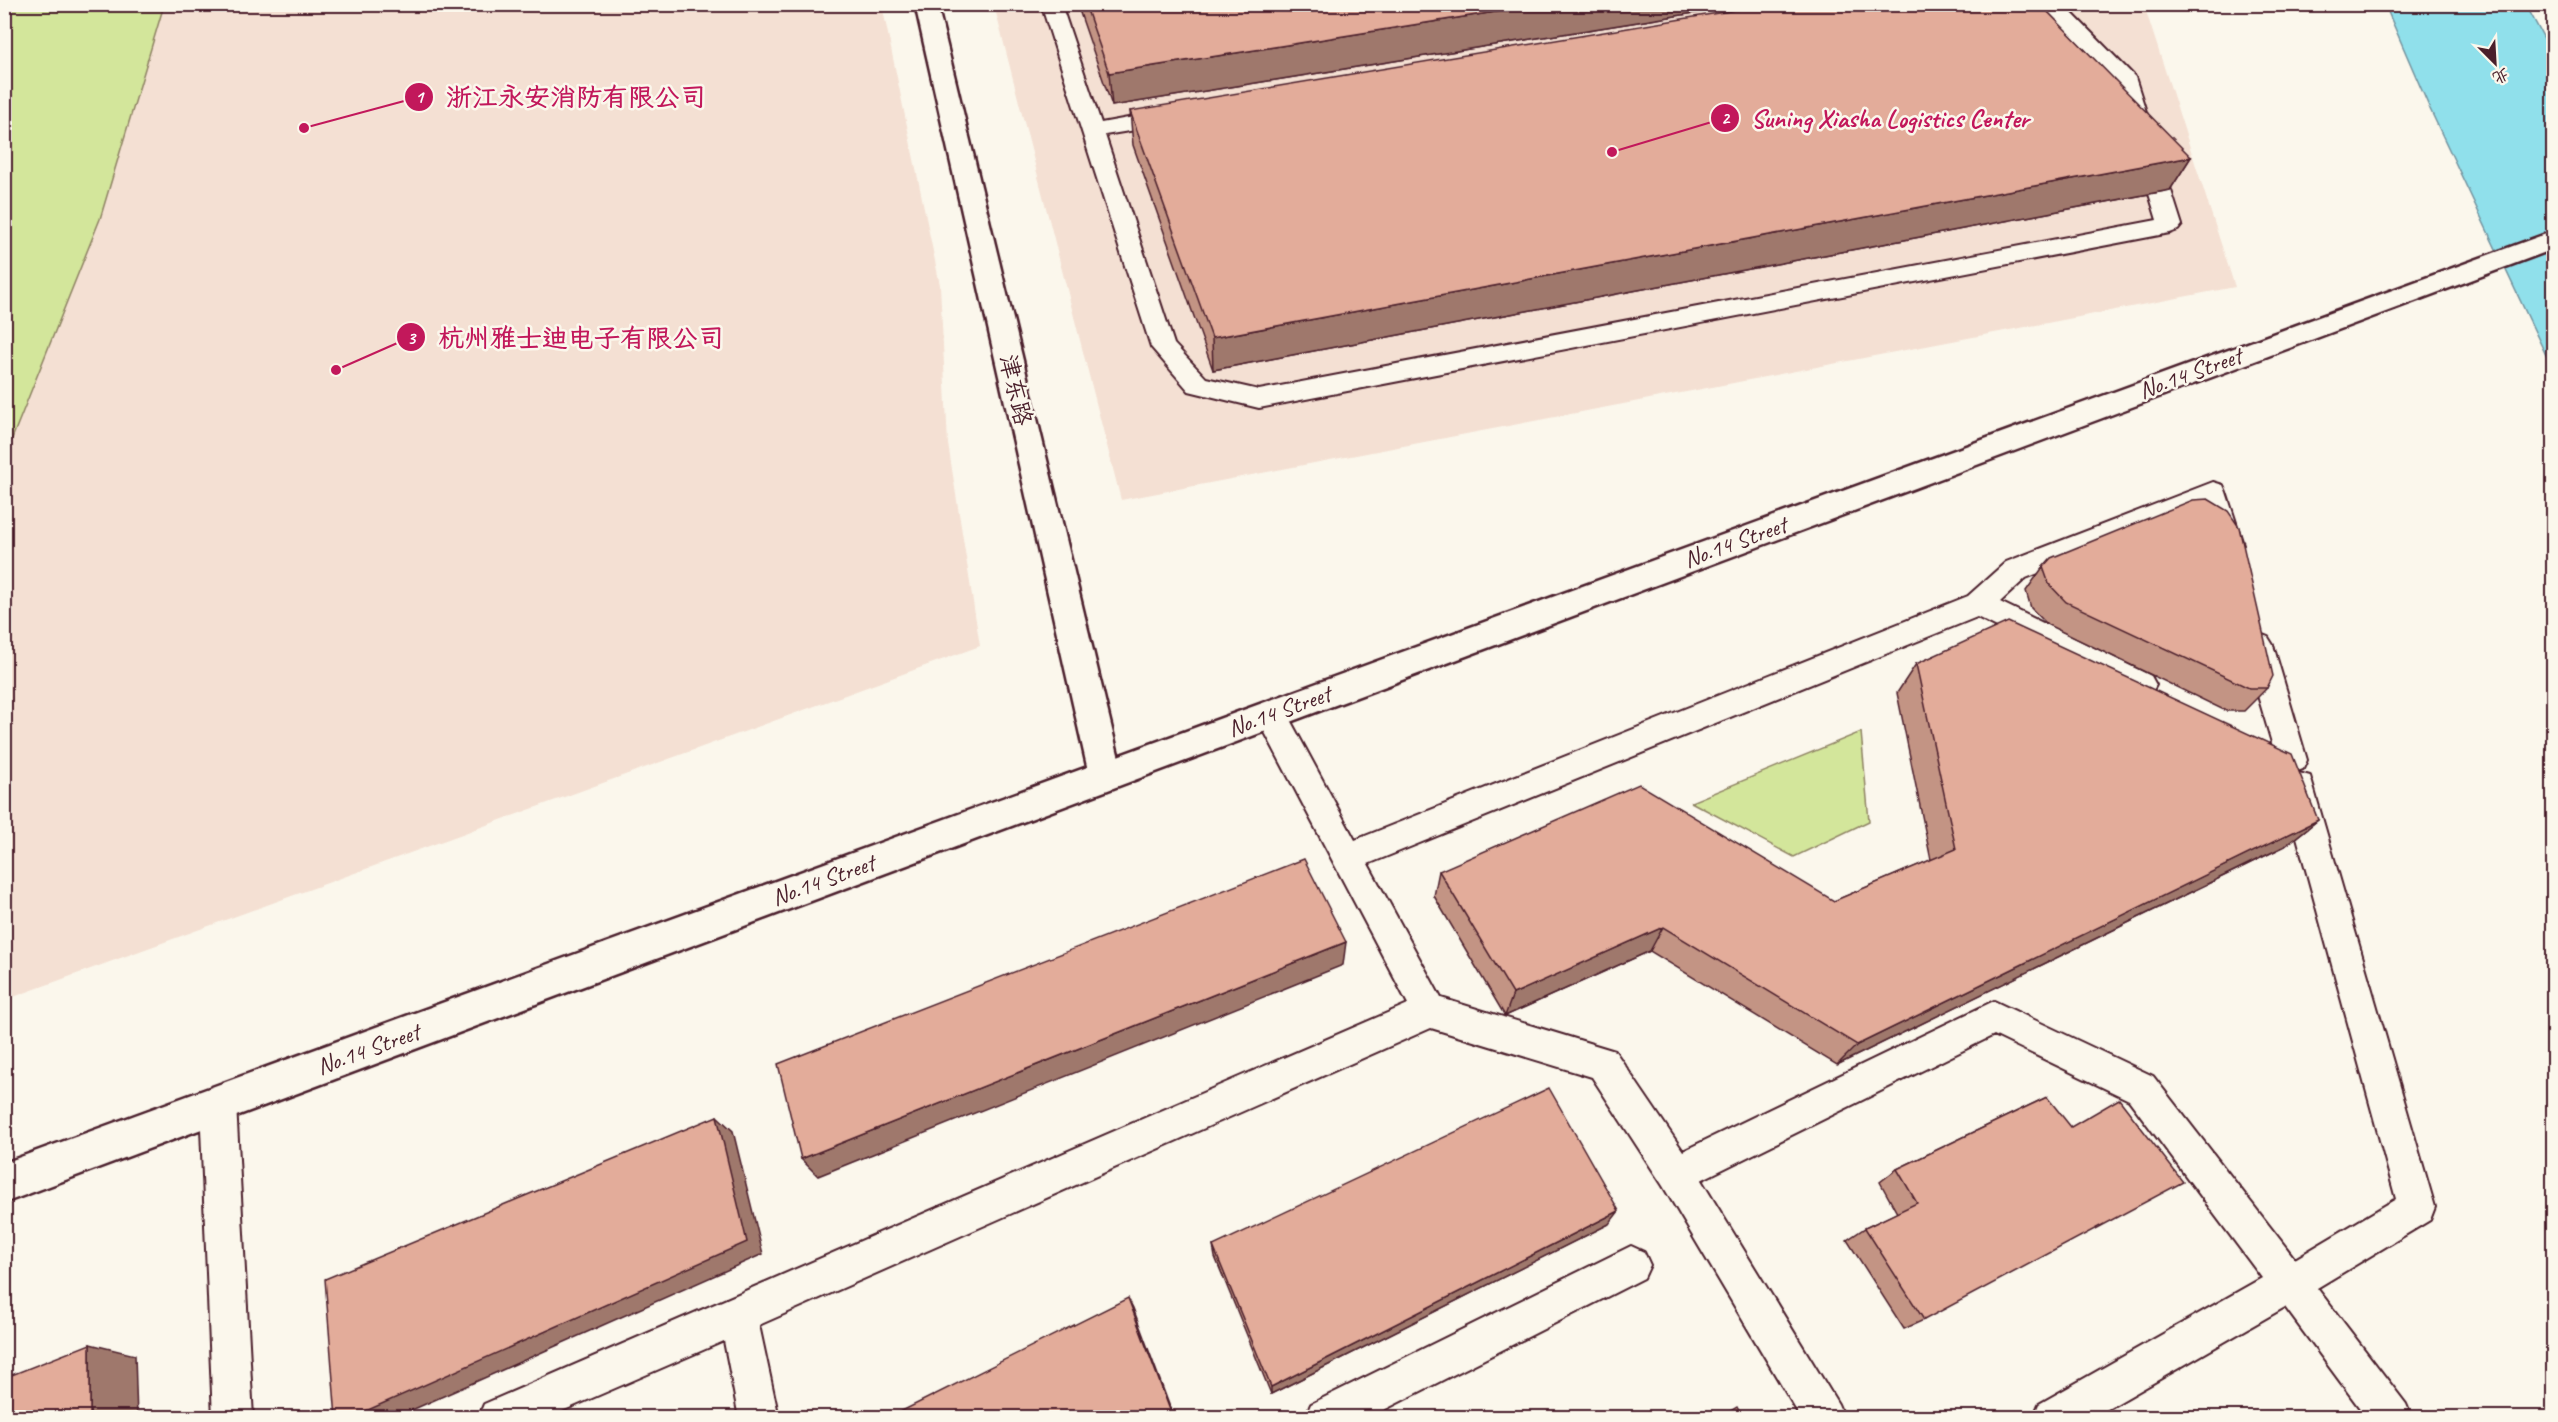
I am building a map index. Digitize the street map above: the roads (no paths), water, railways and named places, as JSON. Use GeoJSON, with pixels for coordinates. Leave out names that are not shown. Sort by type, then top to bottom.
{"type":"FeatureCollection","features":[{"type":"Feature","properties":{"kind":"street","name":"津东路"},"geometry":{"type":"LineString","coordinates":[[926,4],[1106,775]]}},
{"type":"Feature","properties":{"kind":"street","name":"No.14 Street"},"geometry":{"type":"LineString","coordinates":[[4,1183],[2553,239]]}},
{"type":"Feature","properties":{"kind":"lane"},"geometry":{"type":"LineString","coordinates":[[1051,4],[1163,347],[1198,385],[1259,399],[2170,225],[2124,77],[2050,4]]}},
{"type":"Feature","properties":{"kind":"lane"},"geometry":{"type":"LineString","coordinates":[[1092,131],[1197,113]]}},
{"type":"Feature","properties":{"kind":"lane"},"geometry":{"type":"LineString","coordinates":[[1348,858],[1978,604],[2016,570],[2213,492],[2236,570]]}},
{"type":"Feature","properties":{"kind":"lane"},"geometry":{"type":"LineString","coordinates":[[1978,604],[2166,698]]}},
{"type":"Feature","properties":{"kind":"lane"},"geometry":{"type":"LineString","coordinates":[[2054,1418],[2290,1283],[2417,1207],[2249,615]]}},
{"type":"Feature","properties":{"kind":"lane"},"geometry":{"type":"LineString","coordinates":[[1271,714],[1430,1011]]}},
{"type":"Feature","properties":{"kind":"lane"},"geometry":{"type":"LineString","coordinates":[[2260,744],[2292,760]]}},
{"type":"Feature","properties":{"kind":"lane"},"geometry":{"type":"LineString","coordinates":[[498,1418],[738,1316],[1430,1011],[1603,1063],[1676,1173],[1824,1418]]}},
{"type":"Feature","properties":{"kind":"lane"},"geometry":{"type":"LineString","coordinates":[[1676,1173],[1994,1017],[2141,1088],[2392,1418]]}},
{"type":"Feature","properties":{"kind":"lane"},"geometry":{"type":"LineString","coordinates":[[218,1104],[233,1418]]}},
{"type":"Feature","properties":{"kind":"lane"},"geometry":{"type":"LineString","coordinates":[[1325,1418],[1631,1265]]}},
{"type":"Feature","properties":{"kind":"lane"},"geometry":{"type":"LineString","coordinates":[[738,1316],[759,1418]]}},
{"type":"Feature","properties":{"kind":"water"},"geometry":{"type":"Polygon","coordinates":[[[2385,5],[2526,5],[2553,55],[2553,370],[2430,109],[2385,5]]]}},
{"type":"Feature","properties":{"kind":"place","name":"浙江永安消防有限公司"},"geometry":{"type":"Point","coordinates":[304,128]}},
{"type":"Feature","properties":{"kind":"place","name":"Suning Xiasha Logistics Center"},"geometry":{"type":"Point","coordinates":[1612,152]}},
{"type":"Feature","properties":{"kind":"place","name":"杭州雅士迪电子有限公司"},"geometry":{"type":"Point","coordinates":[336,370]}}]}
